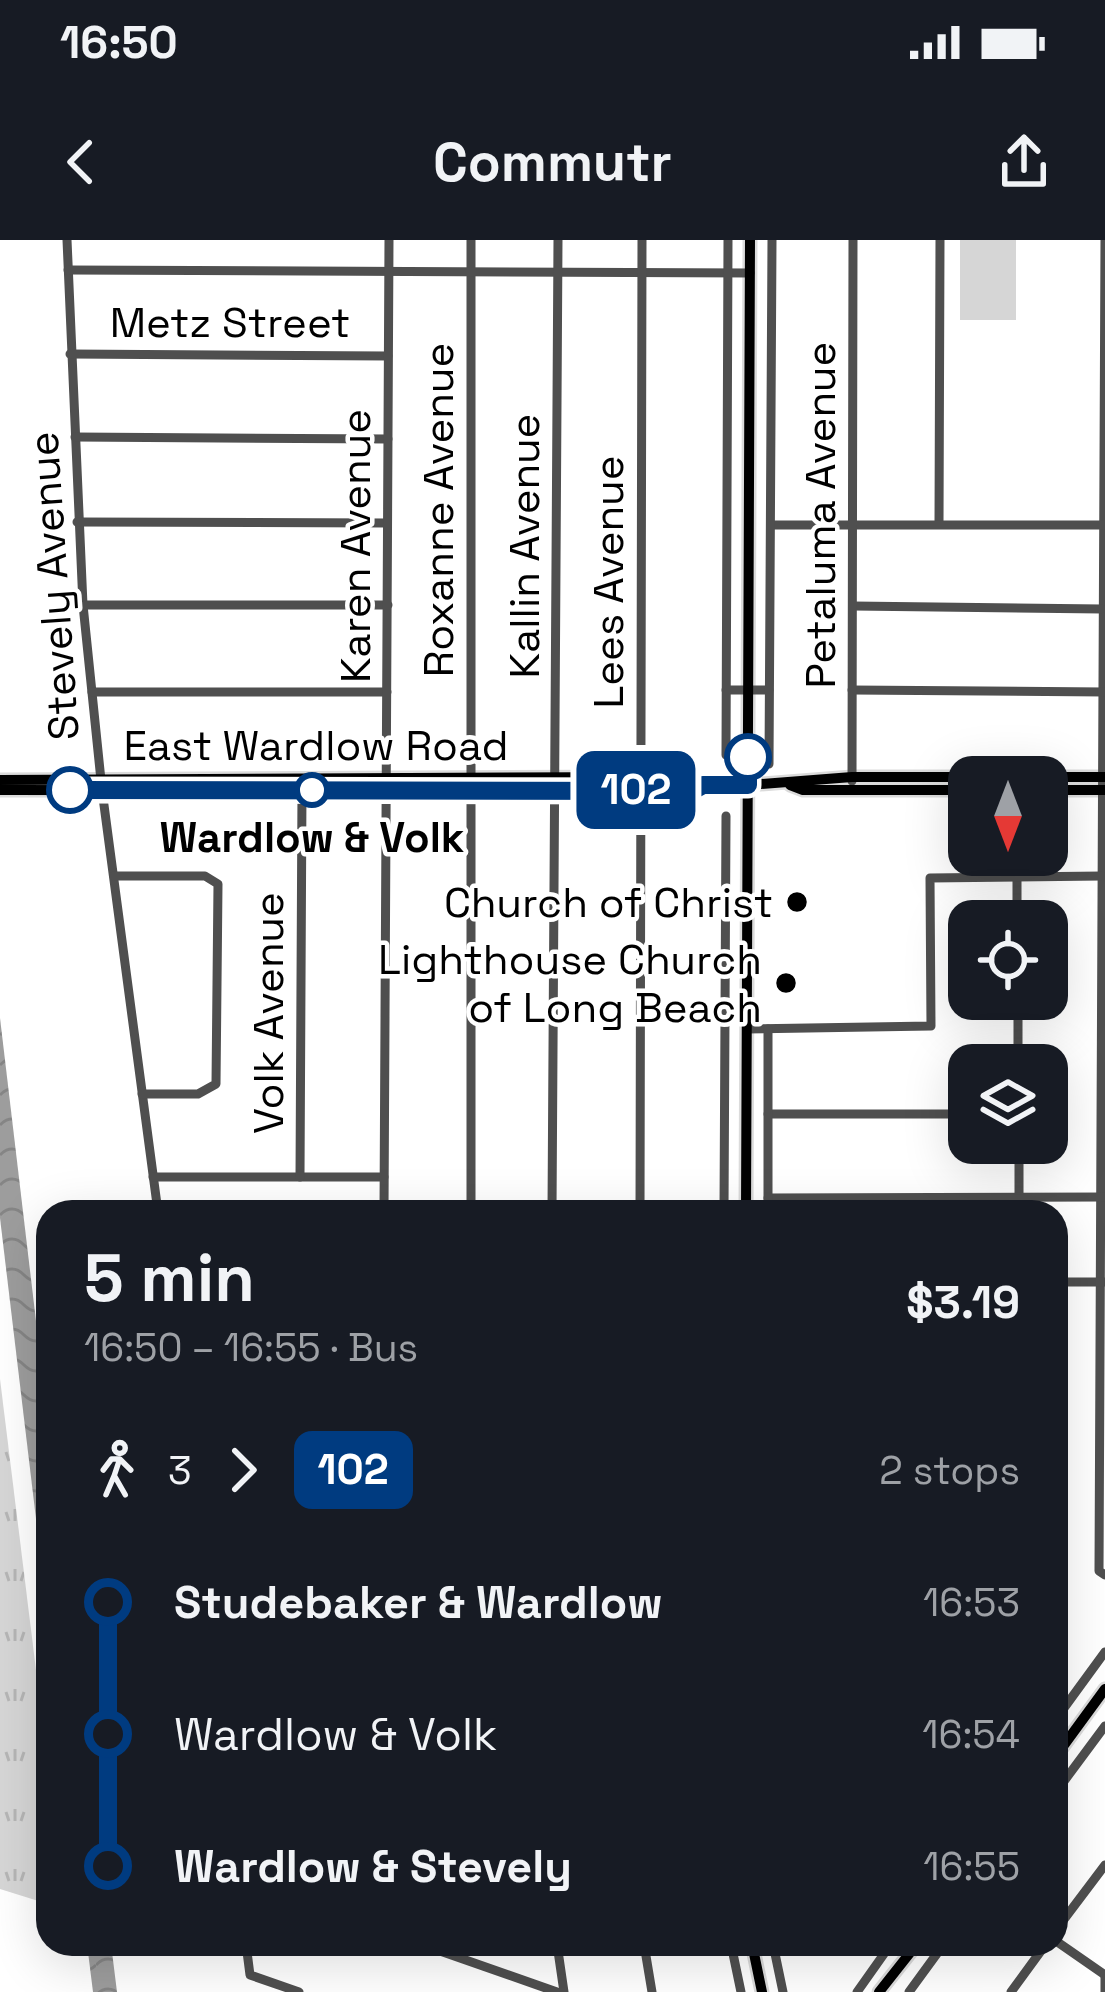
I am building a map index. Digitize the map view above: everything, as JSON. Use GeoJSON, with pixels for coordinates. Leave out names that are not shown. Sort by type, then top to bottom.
{"type":"FeatureCollection","features":[{"type":"Feature","properties":{"kind":"main road"},"geometry":{"type":"LineString","coordinates":[[746,1200],[750,240]]}},
{"type":"Feature","properties":{"kind":"main road","name":"East Wardlow Road"},"geometry":{"type":"LineString","coordinates":[[0,780],[557,784],[692,778],[703,785],[748,785],[806,779],[948,789]]}},
{"type":"Feature","properties":{"kind":"main road","name":"East Wardlow Road"},"geometry":{"type":"LineString","coordinates":[[852,783],[1104,783]]}},
{"type":"Feature","properties":{"kind":"main road"},"geometry":{"type":"LineString","coordinates":[[1068,787],[1104,783]]}},
{"type":"Feature","properties":{"kind":"main road","name":"East Wardlow Road"},"geometry":{"type":"LineString","coordinates":[[0,790],[102,784]]}},
{"type":"Feature","properties":{"kind":"main road"},"geometry":{"type":"LineString","coordinates":[[1068,1739],[1105,1689]]}},
{"type":"Feature","properties":{"kind":"main road"},"geometry":{"type":"LineString","coordinates":[[754,1956],[762,1992]]}},
{"type":"Feature","properties":{"kind":"main road"},"geometry":{"type":"LineString","coordinates":[[882,1992],[908,1956]]}},
{"type":"Feature","properties":{"kind":"street","name":"Stevely Avenue"},"geometry":{"type":"LineString","coordinates":[[68,240],[83,605],[156,1200]]}},
{"type":"Feature","properties":{"kind":"street","name":"Karen Avenue"},"geometry":{"type":"LineString","coordinates":[[384,1200],[389,240]]}},
{"type":"Feature","properties":{"kind":"street","name":"Roxanne Avenue"},"geometry":{"type":"LineString","coordinates":[[471,240],[471,1200]]}},
{"type":"Feature","properties":{"kind":"street","name":"Kallin Avenue"},"geometry":{"type":"LineString","coordinates":[[552,1200],[558,240]]}},
{"type":"Feature","properties":{"kind":"street","name":"Lees Avenue"},"geometry":{"type":"LineString","coordinates":[[640,1200],[642,240]]}},
{"type":"Feature","properties":{"kind":"street"},"geometry":{"type":"LineString","coordinates":[[727,755],[728,240]]}},
{"type":"Feature","properties":{"kind":"street"},"geometry":{"type":"LineString","coordinates":[[769,764],[772,240]]}},
{"type":"Feature","properties":{"kind":"street","name":"Petaluma Avenue"},"geometry":{"type":"LineString","coordinates":[[852,783],[853,240]]}},
{"type":"Feature","properties":{"kind":"street"},"geometry":{"type":"LineString","coordinates":[[939,524],[940,240]]}},
{"type":"Feature","properties":{"kind":"street"},"geometry":{"type":"LineString","coordinates":[[1105,240],[1104,1282],[1099,1571],[1105,1575]]}},
{"type":"Feature","properties":{"kind":"street"},"geometry":{"type":"LineString","coordinates":[[68,270],[750,272]]}},
{"type":"Feature","properties":{"kind":"street","name":"Metz Street"},"geometry":{"type":"LineString","coordinates":[[70,354],[388,356]]}},
{"type":"Feature","properties":{"kind":"street"},"geometry":{"type":"LineString","coordinates":[[75,437],[388,439]]}},
{"type":"Feature","properties":{"kind":"street"},"geometry":{"type":"LineString","coordinates":[[77,522],[387,524]]}},
{"type":"Feature","properties":{"kind":"street"},"geometry":{"type":"LineString","coordinates":[[771,525],[1103,525]]}},
{"type":"Feature","properties":{"kind":"street"},"geometry":{"type":"LineString","coordinates":[[83,605],[388,605]]}},
{"type":"Feature","properties":{"kind":"street"},"geometry":{"type":"LineString","coordinates":[[853,606],[1102,609]]}},
{"type":"Feature","properties":{"kind":"street"},"geometry":{"type":"LineString","coordinates":[[726,690],[770,690]]}},
{"type":"Feature","properties":{"kind":"street"},"geometry":{"type":"LineString","coordinates":[[852,690],[1104,692]]}},
{"type":"Feature","properties":{"kind":"street"},"geometry":{"type":"LineString","coordinates":[[92,692],[388,692]]}},
{"type":"Feature","properties":{"kind":"street","name":"Volk Avenue"},"geometry":{"type":"LineString","coordinates":[[300,1177],[302,784]]}},
{"type":"Feature","properties":{"kind":"street"},"geometry":{"type":"LineString","coordinates":[[724,1200],[726,816]]}},
{"type":"Feature","properties":{"kind":"street"},"geometry":{"type":"LineString","coordinates":[[114,876],[205,876],[218,884],[216,1084],[198,1094],[142,1094]]}},
{"type":"Feature","properties":{"kind":"street"},"geometry":{"type":"LineString","coordinates":[[747,1030],[932,1026],[930,878],[1103,876]]}},
{"type":"Feature","properties":{"kind":"street"},"geometry":{"type":"LineString","coordinates":[[1017,877],[1017,900]]}},
{"type":"Feature","properties":{"kind":"street"},"geometry":{"type":"LineString","coordinates":[[768,1029],[768,1198],[1104,1197]]}},
{"type":"Feature","properties":{"kind":"street"},"geometry":{"type":"LineString","coordinates":[[768,1114],[948,1114]]}},
{"type":"Feature","properties":{"kind":"street"},"geometry":{"type":"LineString","coordinates":[[1019,1164],[1019,1198]]}},
{"type":"Feature","properties":{"kind":"street"},"geometry":{"type":"LineString","coordinates":[[153,1177],[384,1177]]}},
{"type":"Feature","properties":{"kind":"street"},"geometry":{"type":"LineString","coordinates":[[1068,1282],[1104,1282]]}},
{"type":"Feature","properties":{"kind":"street"},"geometry":{"type":"LineString","coordinates":[[1068,1703],[1105,1652]]}},
{"type":"Feature","properties":{"kind":"street"},"geometry":{"type":"LineString","coordinates":[[1068,1776],[1105,1726]]}},
{"type":"Feature","properties":{"kind":"street"},"geometry":{"type":"LineString","coordinates":[[1068,1727],[1074,1731]]}},
{"type":"Feature","properties":{"kind":"street"},"geometry":{"type":"LineString","coordinates":[[1068,1914],[1104,1868]]}},
{"type":"Feature","properties":{"kind":"street"},"geometry":{"type":"LineString","coordinates":[[1068,1949],[1105,1975],[1105,1992]]}},
{"type":"Feature","properties":{"kind":"street"},"geometry":{"type":"LineString","coordinates":[[248,1956],[250,1975],[299,1992]]}},
{"type":"Feature","properties":{"kind":"street"},"geometry":{"type":"LineString","coordinates":[[455,1956],[561,1992],[558,1956]]}},
{"type":"Feature","properties":{"kind":"street"},"geometry":{"type":"LineString","coordinates":[[646,1956],[652,1992]]}},
{"type":"Feature","properties":{"kind":"street"},"geometry":{"type":"LineString","coordinates":[[733,1956],[740,1992]]}},
{"type":"Feature","properties":{"kind":"street"},"geometry":{"type":"LineString","coordinates":[[776,1956],[783,1992]]}},
{"type":"Feature","properties":{"kind":"street"},"geometry":{"type":"LineString","coordinates":[[857,1992],[882,1956]]}},
{"type":"Feature","properties":{"kind":"street"},"geometry":{"type":"LineString","coordinates":[[909,1992],[935,1956]]}},
{"type":"Feature","properties":{"kind":"street"},"geometry":{"type":"LineString","coordinates":[[1011,1992],[1037,1956]]}},
{"type":"Feature","properties":{"kind":"green space"},"geometry":{"type":"Polygon","coordinates":[[[960,240],[1016,240],[1016,320],[960,320],[960,240]]]}},
{"type":"Feature","properties":{"kind":"green space"},"geometry":{"type":"Polygon","coordinates":[[[0,1379],[36,1670],[36,1900],[0,1889],[0,1379]]]}},
{"type":"Feature","properties":{"kind":"water"},"geometry":{"type":"Polygon","coordinates":[[[0,1018],[36,1321],[36,1519],[0,1218],[0,1018]]]}},
{"type":"Feature","properties":{"kind":"water"},"geometry":{"type":"Polygon","coordinates":[[[88,1956],[112,1956],[117,1992],[93,1992],[88,1956]]]}},
{"type":"Feature","properties":{"kind":"bus line","name":"102"},"geometry":{"type":"LineString","coordinates":[[70,790],[692,791],[703,785],[748,785],[748,757]]}},
{"type":"Feature","properties":{"kind":"place","name":"Wardlow & Volk"},"geometry":{"type":"Point","coordinates":[312,790]}},
{"type":"Feature","properties":{"kind":"place","name":"Church of Christ"},"geometry":{"type":"Point","coordinates":[797,902]}},
{"type":"Feature","properties":{"kind":"place","name":"Lighthouse Church of Long Beach"},"geometry":{"type":"Point","coordinates":[786,983]}}]}
